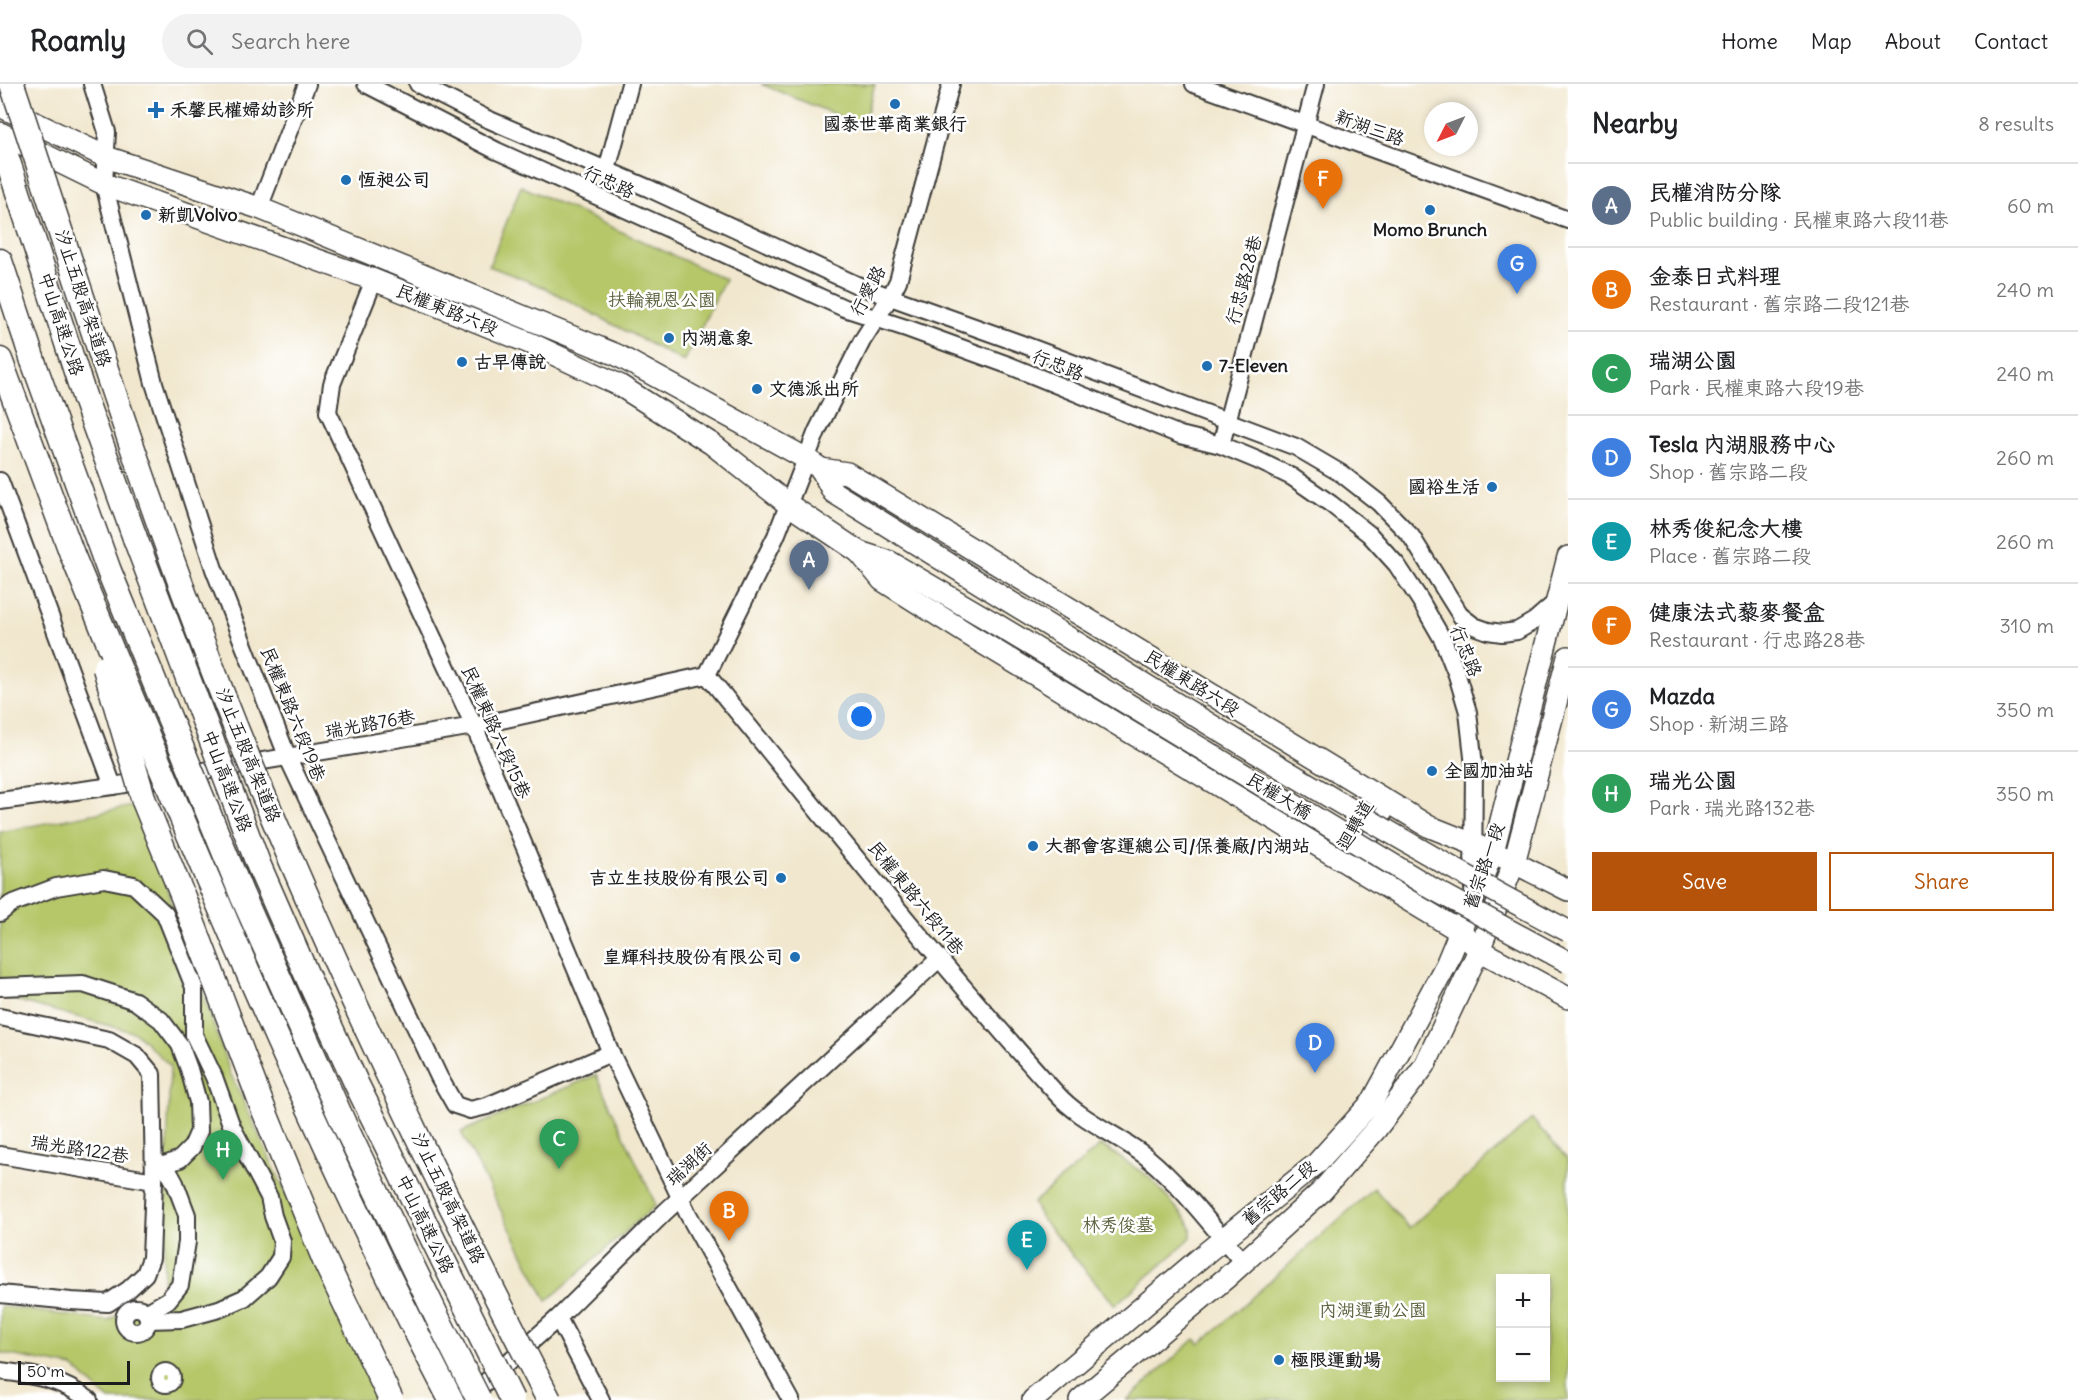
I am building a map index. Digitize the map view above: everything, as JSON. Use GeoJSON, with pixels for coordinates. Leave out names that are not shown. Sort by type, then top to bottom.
{"type":"FeatureCollection","features":[{"type":"Feature","properties":{"kind":"highway","name":"汐止五股高架道路"},"geometry":{"type":"LineString","coordinates":[[12,84],[146,488],[238,734],[305,895],[382,1064],[549,1400]]}},
{"type":"Feature","properties":{"kind":"highway","name":"中山高速公路"},"geometry":{"type":"LineString","coordinates":[[0,138],[85,399],[259,866],[362,1096],[512,1400]]}},
{"type":"Feature","properties":{"kind":"highway","name":"中山高速公路"},"geometry":{"type":"LineString","coordinates":[[0,261],[33,361],[109,571],[242,895],[344,1124],[479,1400]]}},
{"type":"Feature","properties":{"kind":"highway"},"geometry":{"type":"LineString","coordinates":[[0,360],[72,554],[221,914],[276,1038],[371,1240],[451,1400]]}},
{"type":"Feature","properties":{"kind":"highway"},"geometry":{"type":"LineString","coordinates":[[72,554],[144,801],[316,1240],[391,1400]]}},
{"type":"Feature","properties":{"kind":"main road","name":"民權東路六段"},"geometry":{"type":"LineString","coordinates":[[0,106],[106,157],[259,208],[617,355],[813,464],[848,473],[1428,826],[1493,852],[1568,890]]}},
{"type":"Feature","properties":{"kind":"main road","name":"民權東路六段"},"geometry":{"type":"LineString","coordinates":[[0,133],[104,184],[374,280],[532,344],[619,385],[712,444],[789,505],[859,552],[890,562],[994,623]]}},
{"type":"Feature","properties":{"kind":"main road","name":"民權大橋"},"geometry":{"type":"LineString","coordinates":[[813,464],[833,492],[1007,600],[1317,790],[1447,866],[1568,931]]}},
{"type":"Feature","properties":{"kind":"main road","name":"民權東路六段"},"geometry":{"type":"LineString","coordinates":[[859,552],[882,580],[961,630],[1461,932],[1479,950],[1568,998]]}},
{"type":"Feature","properties":{"kind":"main road","name":"舊宗路一段"},"geometry":{"type":"LineString","coordinates":[[1461,932],[1493,852],[1568,557]]}},
{"type":"Feature","properties":{"kind":"main road","name":"民權大橋"},"geometry":{"type":"LineString","coordinates":[[994,623],[1423,883],[1568,963]]}},
{"type":"Feature","properties":{"kind":"main road","name":"舊宗路一段"},"geometry":{"type":"LineString","coordinates":[[1479,950],[1514,863],[1568,657]]}},
{"type":"Feature","properties":{"kind":"main road","name":"舊宗路二段"},"geometry":{"type":"LineString","coordinates":[[1033,1400],[1223,1239],[1316,1164],[1372,1102],[1446,965],[1461,932]]}},
{"type":"Feature","properties":{"kind":"main road","name":"舊宗路二段"},"geometry":{"type":"LineString","coordinates":[[1080,1400],[1243,1262],[1321,1192],[1377,1128],[1425,1065],[1479,950]]}},
{"type":"Feature","properties":{"kind":"street","name":"民權東路六段19巷"},"geometry":{"type":"LineString","coordinates":[[92,84],[107,132],[104,184],[154,383],[214,569],[288,758],[439,1077],[455,1105],[470,1110],[487,1106],[611,1053]]}},
{"type":"Feature","properties":{"kind":"street"},"geometry":{"type":"LineString","coordinates":[[259,208],[307,84]]}},
{"type":"Feature","properties":{"kind":"street","name":"行忠路"},"geometry":{"type":"LineString","coordinates":[[366,84],[496,152],[844,308],[1008,365],[1180,435],[1221,445],[1292,477],[1331,504],[1369,534],[1397,565],[1443,640],[1457,675],[1468,712],[1474,766],[1473,898]]}},
{"type":"Feature","properties":{"kind":"street","name":"行忠路"},"geometry":{"type":"LineString","coordinates":[[418,84],[485,118],[607,170],[857,285],[1296,447],[1342,474],[1379,503],[1411,536],[1461,616],[1474,626],[1502,633],[1517,631],[1534,621],[1557,601]]}},
{"type":"Feature","properties":{"kind":"street"},"geometry":{"type":"LineString","coordinates":[[607,170],[630,84]]}},
{"type":"Feature","properties":{"kind":"street","name":"行愛路"},"geometry":{"type":"LineString","coordinates":[[789,505],[813,464],[862,341],[891,297],[898,281],[951,84]]}},
{"type":"Feature","properties":{"kind":"street","name":"新湖三路"},"geometry":{"type":"LineString","coordinates":[[1194,84],[1568,220]]}},
{"type":"Feature","properties":{"kind":"street","name":"行忠路28巷"},"geometry":{"type":"LineString","coordinates":[[1221,445],[1316,84]]}},
{"type":"Feature","properties":{"kind":"street","name":"民權東路六段15巷"},"geometry":{"type":"LineString","coordinates":[[374,280],[332,384],[328,412],[474,726],[611,1053],[681,1199],[790,1400]]}},
{"type":"Feature","properties":{"kind":"street"},"geometry":{"type":"LineString","coordinates":[[0,484],[113,786]]}},
{"type":"Feature","properties":{"kind":"street"},"geometry":{"type":"LineString","coordinates":[[707,675],[789,505]]}},
{"type":"Feature","properties":{"kind":"street","name":"瑞光路76巷"},"geometry":{"type":"LineString","coordinates":[[0,801],[113,786],[474,726],[707,675]]}},
{"type":"Feature","properties":{"kind":"street","name":"民權東路六段11巷"},"geometry":{"type":"LineString","coordinates":[[707,675],[940,958],[1058,1095],[1089,1120],[1147,1158],[1186,1195],[1243,1262]]}},
{"type":"Feature","properties":{"kind":"street","name":"迴轉道"},"geometry":{"type":"LineString","coordinates":[[1354,866],[1390,803]]}},
{"type":"Feature","properties":{"kind":"street"},"geometry":{"type":"LineString","coordinates":[[0,913],[11,904],[56,886],[104,879],[134,885],[165,914],[194,987],[194,1035],[214,1077],[232,1127],[269,1197],[282,1241],[281,1257],[268,1276],[244,1298],[219,1309],[182,1319],[142,1314],[122,1294]]}},
{"type":"Feature","properties":{"kind":"street","name":"瑞湖街"},"geometry":{"type":"LineString","coordinates":[[466,1400],[558,1318],[681,1199],[940,958]]}},
{"type":"Feature","properties":{"kind":"street"},"geometry":{"type":"LineString","coordinates":[[0,987],[83,984],[135,1001],[161,1020],[180,1045],[189,1069],[198,1102],[200,1131],[192,1147],[180,1159],[159,1164]]}},
{"type":"Feature","properties":{"kind":"street"},"geometry":{"type":"LineString","coordinates":[[0,1017],[109,1040],[137,1056],[152,1074],[159,1164],[154,1181],[151,1258],[145,1274],[122,1294],[108,1303],[0,1294]]}},
{"type":"Feature","properties":{"kind":"street","name":"瑞光路122巷"},"geometry":{"type":"LineString","coordinates":[[0,1155],[154,1181]]}},
{"type":"Feature","properties":{"kind":"street"},"geometry":{"type":"LineString","coordinates":[[142,1314],[168,1300],[180,1285],[187,1242],[187,1215],[176,1183],[159,1164]]}},
{"type":"Feature","properties":{"kind":"street"},"geometry":{"type":"LineString","coordinates":[[558,1318],[602,1400]]}},
{"type":"Feature","properties":{"kind":"street"},"geometry":{"type":"LineString","coordinates":[[0,1371],[41,1377],[74,1389],[89,1400]]}},
{"type":"Feature","properties":{"kind":"green space"},"geometry":{"type":"Polygon","coordinates":[[[761,84],[875,84],[863,126],[761,84]]]}},
{"type":"Feature","properties":{"kind":"green space","name":"扶輪親恩公園"},"geometry":{"type":"Polygon","coordinates":[[[521,186],[725,279],[684,362],[543,287],[489,266],[521,186]]]}},
{"type":"Feature","properties":{"kind":"green space"},"geometry":{"type":"Polygon","coordinates":[[[138,805],[229,1070],[332,1294],[384,1400],[109,1400],[73,1367],[0,1353],[0,1306],[108,1321],[163,1290],[170,1066],[136,1033],[0,996],[0,832],[138,805]]]}},
{"type":"Feature","properties":{"kind":"green space"},"geometry":{"type":"Polygon","coordinates":[[[596,1075],[656,1205],[547,1301],[461,1132],[596,1075]]]}},
{"type":"Feature","properties":{"kind":"green space","name":"內湖運動公園"},"geometry":{"type":"Polygon","coordinates":[[[1532,1119],[1568,1160],[1568,1400],[1127,1400],[1195,1339],[1200,1344],[1374,1188],[1409,1228],[1532,1119]]]}},
{"type":"Feature","properties":{"kind":"green space","name":"林秀俊墓"},"geometry":{"type":"Polygon","coordinates":[[[1101,1145],[1148,1176],[1188,1221],[1191,1229],[1191,1237],[1183,1246],[1115,1305],[1041,1218],[1033,1203],[1101,1145]]]}},
{"type":"Feature","properties":{"kind":"place","name":"國泰世華商業銀行"},"geometry":{"type":"Point","coordinates":[895,104]}},
{"type":"Feature","properties":{"kind":"place","name":"禾馨民權婦幼診所"},"geometry":{"type":"Point","coordinates":[156,110]}},
{"type":"Feature","properties":{"kind":"place","name":"恆昶公司"},"geometry":{"type":"Point","coordinates":[346,180]}},
{"type":"Feature","properties":{"kind":"place","name":"健康法式藜麥餐盒"},"geometry":{"type":"Point","coordinates":[1323,209]}},
{"type":"Feature","properties":{"kind":"place","name":"Momo Brunch"},"geometry":{"type":"Point","coordinates":[1430,210]}},
{"type":"Feature","properties":{"kind":"place","name":"新凱Volvo"},"geometry":{"type":"Point","coordinates":[146,215]}},
{"type":"Feature","properties":{"kind":"place","name":"Mazda"},"geometry":{"type":"Point","coordinates":[1517,294]}},
{"type":"Feature","properties":{"kind":"place","name":"內湖意象"},"geometry":{"type":"Point","coordinates":[669,338]}},
{"type":"Feature","properties":{"kind":"place","name":"古早傳說"},"geometry":{"type":"Point","coordinates":[462,362]}},
{"type":"Feature","properties":{"kind":"place","name":"7-Eleven"},"geometry":{"type":"Point","coordinates":[1207,366]}},
{"type":"Feature","properties":{"kind":"place","name":"文德派出所"},"geometry":{"type":"Point","coordinates":[757,389]}},
{"type":"Feature","properties":{"kind":"place","name":"國裕生活"},"geometry":{"type":"Point","coordinates":[1492,487]}},
{"type":"Feature","properties":{"kind":"place","name":"民權消防分隊"},"geometry":{"type":"Point","coordinates":[809,590]}},
{"type":"Feature","properties":{"kind":"place","name":"全國加油站"},"geometry":{"type":"Point","coordinates":[1432,771]}},
{"type":"Feature","properties":{"kind":"place","name":"大都會客運總公司/保養廠/內湖站"},"geometry":{"type":"Point","coordinates":[1033,846]}},
{"type":"Feature","properties":{"kind":"place","name":"吉立生技股份有限公司"},"geometry":{"type":"Point","coordinates":[781,878]}},
{"type":"Feature","properties":{"kind":"place","name":"皇輝科技股份有限公司"},"geometry":{"type":"Point","coordinates":[795,957]}},
{"type":"Feature","properties":{"kind":"place","name":"Tesla 內湖服務中心"},"geometry":{"type":"Point","coordinates":[1315,1073]}},
{"type":"Feature","properties":{"kind":"place","name":"瑞湖公園"},"geometry":{"type":"Point","coordinates":[559,1169]}},
{"type":"Feature","properties":{"kind":"place","name":"瑞光公園"},"geometry":{"type":"Point","coordinates":[223,1180]}},
{"type":"Feature","properties":{"kind":"place","name":"金泰日式料理"},"geometry":{"type":"Point","coordinates":[729,1241]}},
{"type":"Feature","properties":{"kind":"place","name":"林秀俊紀念大樓"},"geometry":{"type":"Point","coordinates":[1027,1270]}},
{"type":"Feature","properties":{"kind":"place","name":"極限運動場"},"geometry":{"type":"Point","coordinates":[1279,1360]}}]}
